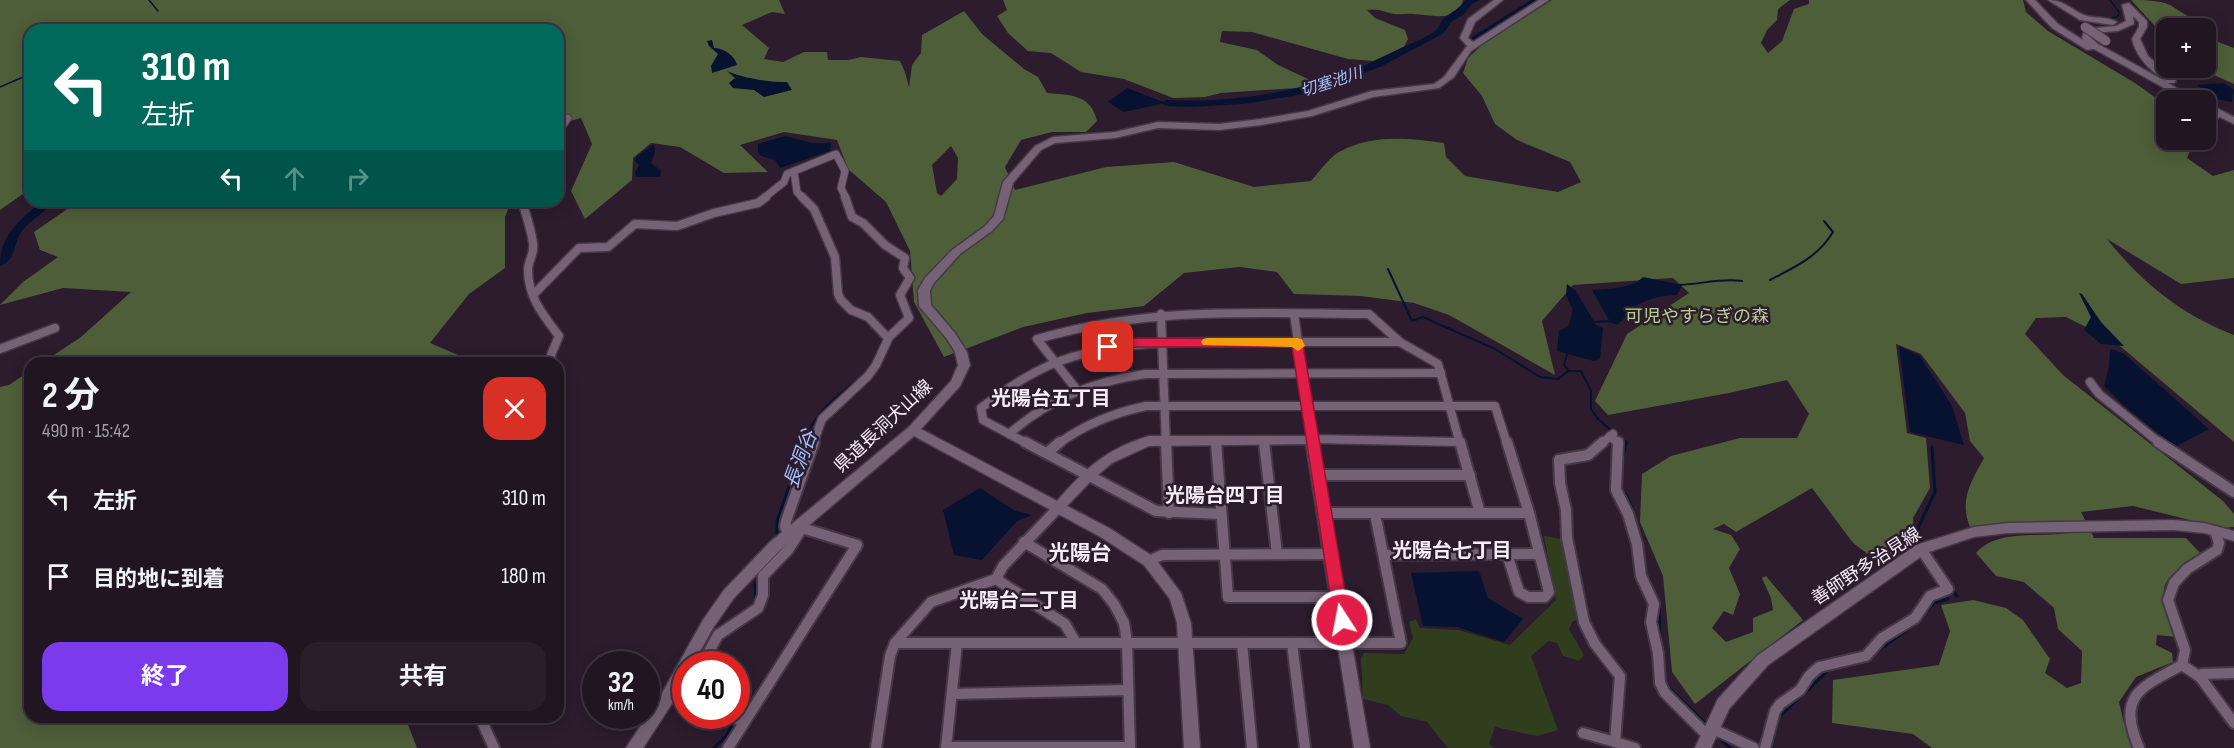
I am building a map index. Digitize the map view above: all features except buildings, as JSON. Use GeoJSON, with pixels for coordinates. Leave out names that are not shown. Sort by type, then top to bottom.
{"type":"FeatureCollection","features":[{"type":"Feature","properties":{"kind":"main road"},"geometry":{"type":"LineString","coordinates":[[1472,46],[1464,38],[1469,24],[1499,0]]}},
{"type":"Feature","properties":{"kind":"main road","name":"県道長洞犬山線"},"geometry":{"type":"LineString","coordinates":[[634,748],[666,700],[708,624],[729,594],[790,535],[913,430],[956,383],[964,365],[961,352],[951,336],[925,306],[924,290],[929,281],[956,252],[988,229],[1001,215],[1008,182],[1036,150],[1050,141],[1115,135],[1158,125],[1219,127],[1261,122],[1309,114],[1372,94],[1429,87],[1449,79],[1461,58],[1472,46],[1545,0]]}},
{"type":"Feature","properties":{"kind":"main road"},"geometry":{"type":"LineString","coordinates":[[2030,0],[2055,26],[2163,90]]}},
{"type":"Feature","properties":{"kind":"main road"},"geometry":{"type":"LineString","coordinates":[[2037,0],[2064,25],[2086,30],[2118,28],[2131,22],[2127,5]]}},
{"type":"Feature","properties":{"kind":"main road"},"geometry":{"type":"LineString","coordinates":[[2044,0],[2086,30],[2182,90]]}},
{"type":"Feature","properties":{"kind":"main road"},"geometry":{"type":"LineString","coordinates":[[2052,0],[2083,18],[2107,22],[2125,19],[2124,8],[2127,5]]}},
{"type":"Feature","properties":{"kind":"main road"},"geometry":{"type":"LineString","coordinates":[[2127,5],[2144,21],[2144,27],[2136,39],[2143,57],[2183,90]]}},
{"type":"Feature","properties":{"kind":"main road"},"geometry":{"type":"LineString","coordinates":[[2086,30],[2087,40],[2095,46],[2174,90]]}},
{"type":"Feature","properties":{"kind":"main road"},"geometry":{"type":"LineString","coordinates":[[2216,112],[2234,121]]}},
{"type":"Feature","properties":{"kind":"main road"},"geometry":{"type":"LineString","coordinates":[[913,430],[1104,532],[1149,561],[1176,597],[1184,623],[1192,748]]}},
{"type":"Feature","properties":{"kind":"main road"},"geometry":{"type":"LineString","coordinates":[[1058,508],[1109,456],[1125,448],[1149,441],[1312,439],[1347,643],[1362,748]]}},
{"type":"Feature","properties":{"kind":"main road","name":"善師野多治見線"},"geometry":{"type":"LineString","coordinates":[[1711,735],[1723,704],[1763,660],[1921,549],[1974,532],[2008,528],[2154,524],[2216,531],[2234,536]]}},
{"type":"Feature","properties":{"kind":"street"},"geometry":{"type":"LineString","coordinates":[[564,123],[567,118]]}},
{"type":"Feature","properties":{"kind":"street"},"geometry":{"type":"LineString","coordinates":[[534,294],[579,248],[608,247],[629,226],[635,224],[677,226],[714,213],[758,203],[784,183],[787,174],[836,154],[845,171],[840,184],[852,217],[861,220],[871,228],[883,244],[905,258],[903,268],[910,278],[900,295],[909,318],[907,322],[885,336],[873,370],[822,419],[786,521],[785,527],[790,535],[788,550],[763,576],[763,595],[758,608],[718,635],[708,651]]}},
{"type":"Feature","properties":{"kind":"street"},"geometry":{"type":"LineString","coordinates":[[794,172],[797,192],[814,209],[835,257],[838,294],[841,300],[850,310],[868,317],[885,336]]}},
{"type":"Feature","properties":{"kind":"street"},"geometry":{"type":"LineString","coordinates":[[524,207],[534,243],[533,258],[528,266],[530,288],[534,294],[535,305],[559,336],[550,357]]}},
{"type":"Feature","properties":{"kind":"street"},"geometry":{"type":"LineString","coordinates":[[1161,314],[1169,513]]}},
{"type":"Feature","properties":{"kind":"street"},"geometry":{"type":"LineString","coordinates":[[1076,389],[1037,339],[1101,321],[1161,314],[1369,314],[1400,342],[1438,364],[1480,513]]}},
{"type":"Feature","properties":{"kind":"street"},"geometry":{"type":"LineString","coordinates":[[1294,314],[1312,439],[1461,442]]}},
{"type":"Feature","properties":{"kind":"street"},"geometry":{"type":"LineString","coordinates":[[0,349],[55,328]]}},
{"type":"Feature","properties":{"kind":"street"},"geometry":{"type":"LineString","coordinates":[[1221,514],[1155,511],[983,420],[981,408],[1025,376],[1056,361],[1108,347],[1163,342],[1400,342]]}},
{"type":"Feature","properties":{"kind":"street"},"geometry":{"type":"LineString","coordinates":[[1008,434],[1022,421],[1056,398],[1076,389],[1117,377],[1164,374],[1441,373]]}},
{"type":"Feature","properties":{"kind":"street"},"geometry":{"type":"LineString","coordinates":[[2090,382],[2099,394],[2152,438],[2234,492]]}},
{"type":"Feature","properties":{"kind":"street"},"geometry":{"type":"LineString","coordinates":[[1047,453],[1070,434],[1106,415],[1146,406],[1494,406],[1529,513],[1549,592],[1545,597],[1528,597],[1519,592],[1507,554]]}},
{"type":"Feature","properties":{"kind":"street"},"geometry":{"type":"LineString","coordinates":[[1615,742],[1620,676],[1595,645],[1584,622],[1567,538],[1566,510],[1559,460],[1588,455],[1611,435],[1619,443],[1620,448],[1616,467],[1616,490],[1628,514],[1637,544],[1641,576],[1654,604],[1651,622],[1658,653],[1660,683],[1665,693],[1711,735],[1748,745]]}},
{"type":"Feature","properties":{"kind":"street"},"geometry":{"type":"LineString","coordinates":[[1216,440],[1228,597],[1338,597]]}},
{"type":"Feature","properties":{"kind":"street"},"geometry":{"type":"LineString","coordinates":[[1264,440],[1277,554]]}},
{"type":"Feature","properties":{"kind":"street"},"geometry":{"type":"LineString","coordinates":[[1318,475],[1470,475]]}},
{"type":"Feature","properties":{"kind":"street"},"geometry":{"type":"LineString","coordinates":[[876,748],[890,656],[895,643],[931,602],[996,579],[1003,566],[1058,508]]}},
{"type":"Feature","properties":{"kind":"street"},"geometry":{"type":"LineString","coordinates":[[1324,513],[1529,513]]}},
{"type":"Feature","properties":{"kind":"street"},"geometry":{"type":"LineString","coordinates":[[895,643],[1401,643],[1375,514]]}},
{"type":"Feature","properties":{"kind":"street"},"geometry":{"type":"LineString","coordinates":[[2139,748],[2128,723],[2133,697],[2146,685],[2182,665],[2185,650],[2168,600],[2174,583],[2187,569],[2217,550],[2219,543],[2216,531]]}},
{"type":"Feature","properties":{"kind":"street"},"geometry":{"type":"LineString","coordinates":[[750,712],[857,545],[790,535]]}},
{"type":"Feature","properties":{"kind":"street"},"geometry":{"type":"LineString","coordinates":[[957,643],[946,747],[1130,748],[1127,642],[1124,623],[1114,604],[1102,589],[1024,542]]}},
{"type":"Feature","properties":{"kind":"street"},"geometry":{"type":"LineString","coordinates":[[1766,746],[1775,711],[1780,704],[1800,690],[1809,676],[1819,667],[1866,656],[1882,638],[1915,618],[1930,596],[1948,589],[1921,549]]}},
{"type":"Feature","properties":{"kind":"street"},"geometry":{"type":"LineString","coordinates":[[1149,561],[1161,555],[1331,554]]}},
{"type":"Feature","properties":{"kind":"street"},"geometry":{"type":"LineString","coordinates":[[1384,555],[1538,554]]}},
{"type":"Feature","properties":{"kind":"street"},"geometry":{"type":"LineString","coordinates":[[996,579],[1065,624],[1076,643]]}},
{"type":"Feature","properties":{"kind":"street"},"geometry":{"type":"LineString","coordinates":[[1242,643],[1252,748]]}},
{"type":"Feature","properties":{"kind":"street"},"geometry":{"type":"LineString","coordinates":[[1292,643],[1305,748]]}},
{"type":"Feature","properties":{"kind":"street"},"geometry":{"type":"LineString","coordinates":[[2182,665],[2200,677],[2234,723]]}},
{"type":"Feature","properties":{"kind":"street"},"geometry":{"type":"LineString","coordinates":[[2200,677],[2202,674],[2234,674]]}},
{"type":"Feature","properties":{"kind":"street"},"geometry":{"type":"LineString","coordinates":[[952,694],[1128,690]]}},
{"type":"Feature","properties":{"kind":"street"},"geometry":{"type":"LineString","coordinates":[[482,723],[492,739],[494,748]]}},
{"type":"Feature","properties":{"kind":"street"},"geometry":{"type":"LineString","coordinates":[[728,748],[739,729]]}},
{"type":"Feature","properties":{"kind":"street"},"geometry":{"type":"LineString","coordinates":[[1583,733],[1635,748]]}},
{"type":"Feature","properties":{"kind":"green space","name":"可児やすらぎの森"},"geometry":{"type":"Polygon","coordinates":[[[0,0],[779,0],[785,14],[772,12],[742,25],[769,48],[764,59],[783,62],[804,52],[827,52],[828,60],[848,60],[861,57],[900,61],[909,87],[912,65],[921,53],[922,35],[964,11],[982,34],[1024,69],[1038,77],[1047,93],[1071,96],[1085,101],[1094,112],[1097,121],[1086,132],[1052,132],[1021,140],[1005,167],[1015,190],[1106,167],[1174,162],[1254,187],[1311,181],[1337,153],[1366,142],[1392,139],[1444,143],[1446,157],[1465,176],[1558,192],[1581,182],[1570,162],[1517,140],[1495,124],[1482,96],[1463,73],[1468,58],[1483,44],[1552,0],[1790,0],[1778,9],[1777,20],[1767,30],[1761,43],[1768,53],[1782,41],[1794,9],[1809,4],[1809,0],[2023,0],[2026,12],[2048,31],[2156,98],[2156,150],[2190,150],[2187,158],[2213,176],[2234,170],[2234,278],[2181,284],[2107,239],[2134,270],[2164,296],[2197,318],[2234,335],[2234,442],[2114,341],[2066,317],[2036,318],[2025,334],[2063,375],[2223,501],[2234,514],[2234,527],[2222,528],[2133,506],[2081,512],[2094,538],[2186,538],[2202,555],[2175,572],[2164,588],[2166,608],[2176,637],[2157,635],[2156,645],[2172,653],[2173,662],[2136,677],[2119,702],[2134,748],[1932,748],[1913,734],[1832,723],[1833,680],[1939,665],[1950,631],[1941,605],[1973,600],[2006,608],[2023,620],[2050,659],[2045,673],[2067,688],[2081,683],[2082,651],[2058,629],[2054,608],[2024,582],[1996,576],[1976,553],[1985,545],[2007,537],[2069,533],[2060,521],[1970,527],[1966,500],[1971,483],[1984,458],[1970,441],[1965,413],[1921,354],[1896,344],[1907,433],[1926,438],[1930,488],[1913,518],[1914,545],[1876,560],[1853,543],[1812,488],[1736,532],[1724,524],[1713,529],[1731,535],[1740,549],[1729,568],[1740,594],[1733,615],[1724,611],[1712,628],[1726,642],[1753,632],[1753,618],[1773,610],[1771,598],[1762,578],[1766,576],[1803,620],[1695,704],[1672,672],[1663,576],[1640,522],[1642,474],[1671,456],[1740,438],[1797,438],[1809,414],[1787,380],[1608,415],[1595,401],[1627,334],[1689,293],[1673,278],[1573,285],[1542,321],[1555,375],[1449,315],[1414,303],[1361,296],[1294,294],[1277,272],[1239,267],[1184,273],[1144,306],[1087,313],[1023,327],[944,357],[914,302],[910,251],[886,202],[848,169],[837,140],[784,132],[740,145],[768,172],[724,173],[680,147],[651,143],[633,158],[632,180],[585,219],[571,191],[592,144],[581,118],[564,122],[564,24],[24,24],[24,193],[0,210],[0,0]],[[951,146],[932,165],[937,193],[941,196],[957,179],[958,158],[951,146]]]}},
{"type":"Feature","properties":{"kind":"green space"},"geometry":{"type":"Polygon","coordinates":[[[1003,0],[1463,0],[1456,12],[1443,16],[1367,10],[1375,18],[1405,30],[1408,39],[1404,47],[1373,61],[1348,59],[1252,32],[1222,31],[1220,42],[1257,50],[1278,65],[1310,80],[1311,87],[1173,98],[1124,79],[1081,72],[1051,53],[1028,51],[1008,33],[997,16],[1007,10],[1003,0]]]}},
{"type":"Feature","properties":{"kind":"green space"},"geometry":{"type":"Polygon","coordinates":[[[2131,0],[2156,1],[2170,5],[2192,18],[2156,18],[2156,27],[2131,0]]]}},
{"type":"Feature","properties":{"kind":"green space"},"geometry":{"type":"Polygon","coordinates":[[[2216,41],[2234,48],[2234,84],[2216,76],[2216,41]]]}},
{"type":"Feature","properties":{"kind":"green space"},"geometry":{"type":"Polygon","coordinates":[[[70,207],[509,207],[505,217],[505,268],[469,294],[430,343],[463,357],[51,357],[81,337],[131,292],[63,288],[0,305],[23,282],[58,257],[40,250],[34,232],[70,207]]]}},
{"type":"Feature","properties":{"kind":"green space"},"geometry":{"type":"Polygon","coordinates":[[[24,375],[24,723],[407,723],[417,748],[0,748],[0,387],[9,385],[24,375]]]}},
{"type":"Feature","properties":{"kind":"green space"},"geometry":{"type":"Polygon","coordinates":[[[1544,536],[1563,539],[1580,618],[1572,622],[1569,629],[1584,655],[1579,661],[1563,656],[1557,643],[1549,641],[1531,656],[1558,730],[1537,736],[1495,727],[1489,744],[1494,748],[1448,748],[1427,722],[1401,716],[1388,705],[1363,699],[1361,658],[1364,653],[1404,654],[1413,638],[1409,622],[1416,619],[1420,628],[1458,630],[1510,645],[1556,600],[1544,536]]]}},
{"type":"Feature","properties":{"kind":"water"},"geometry":{"type":"Polygon","coordinates":[[[712,40],[714,48],[728,53],[737,65],[712,73],[711,66],[718,54],[709,46],[707,41],[712,40]]]}},
{"type":"Feature","properties":{"kind":"water"},"geometry":{"type":"Polygon","coordinates":[[[726,70],[755,79],[787,82],[792,90],[764,97],[754,90],[733,88],[729,83],[735,78],[726,70]]]}},
{"type":"Feature","properties":{"kind":"water"},"geometry":{"type":"Polygon","coordinates":[[[2224,83],[2234,90],[2232,102],[2217,99],[2216,90],[2204,90],[2197,85],[2224,83]]]}},
{"type":"Feature","properties":{"kind":"water"},"geometry":{"type":"Polygon","coordinates":[[[1127,88],[1166,103],[1123,112],[1108,102],[1127,88]]]}},
{"type":"Feature","properties":{"kind":"water"},"geometry":{"type":"Polygon","coordinates":[[[785,136],[812,143],[831,143],[830,151],[780,168],[775,160],[761,156],[758,152],[758,144],[785,136]]]}},
{"type":"Feature","properties":{"kind":"water"},"geometry":{"type":"Polygon","coordinates":[[[654,144],[655,152],[651,163],[661,171],[660,177],[637,177],[635,173],[639,165],[635,161],[636,157],[654,144]]]}},
{"type":"Feature","properties":{"kind":"water"},"geometry":{"type":"Polygon","coordinates":[[[1643,277],[1682,285],[1677,295],[1646,301],[1629,310],[1627,316],[1617,325],[1610,322],[1592,290],[1626,286],[1643,277]]]}},
{"type":"Feature","properties":{"kind":"water"},"geometry":{"type":"Polygon","coordinates":[[[1567,284],[1576,291],[1596,325],[1603,328],[1600,359],[1594,361],[1557,351],[1559,331],[1568,327],[1573,310],[1566,295],[1567,284]]]}},
{"type":"Feature","properties":{"kind":"water"},"geometry":{"type":"Polygon","coordinates":[[[2079,293],[2101,322],[2124,346],[2101,344],[2084,330],[2091,317],[2079,293]]]}},
{"type":"Feature","properties":{"kind":"water"},"geometry":{"type":"Polygon","coordinates":[[[1899,346],[1920,356],[1952,406],[1964,445],[1910,432],[1899,346]]]}},
{"type":"Feature","properties":{"kind":"water"},"geometry":{"type":"Polygon","coordinates":[[[2110,349],[2123,353],[2209,429],[2175,447],[2122,404],[2104,386],[2109,367],[2110,349]]]}},
{"type":"Feature","properties":{"kind":"water"},"geometry":{"type":"Polygon","coordinates":[[[980,488],[1015,511],[1032,515],[1017,521],[982,560],[954,555],[943,510],[980,488]]]}},
{"type":"Feature","properties":{"kind":"water"},"geometry":{"type":"Polygon","coordinates":[[[1479,571],[1488,598],[1523,619],[1504,642],[1457,627],[1423,626],[1411,573],[1479,571]]]}},
{"type":"Feature","properties":{"kind":"waterway"},"geometry":{"type":"LineString","coordinates":[[149,0],[158,11]]}},
{"type":"Feature","properties":{"kind":"waterway","name":"切塞池川"},"geometry":{"type":"LineString","coordinates":[[1166,103],[1216,104],[1243,101],[1298,92],[1349,77],[1441,31],[1447,20],[1460,13],[1469,2],[1475,0]]}},
{"type":"Feature","properties":{"kind":"waterway"},"geometry":{"type":"LineString","coordinates":[[1472,40],[1537,0]]}},
{"type":"Feature","properties":{"kind":"waterway"},"geometry":{"type":"LineString","coordinates":[[2110,0],[2119,12],[2118,16],[2112,18]]}},
{"type":"Feature","properties":{"kind":"waterway"},"geometry":{"type":"LineString","coordinates":[[0,87],[24,77]]}},
{"type":"Feature","properties":{"kind":"waterway"},"geometry":{"type":"LineString","coordinates":[[0,262],[8,254],[16,230],[42,207]]}},
{"type":"Feature","properties":{"kind":"waterway"},"geometry":{"type":"LineString","coordinates":[[1770,280],[1813,255],[1827,241],[1833,232],[1824,221]]}},
{"type":"Feature","properties":{"kind":"waterway","name":"長洞谷"},"geometry":{"type":"LineString","coordinates":[[868,222],[878,233]]}},
{"type":"Feature","properties":{"kind":"waterway"},"geometry":{"type":"LineString","coordinates":[[1388,269],[1412,321],[1423,317],[1495,349],[1540,377],[1558,379],[1568,371],[1581,371],[1591,391],[1591,409],[1598,419],[1612,431]]}},
{"type":"Feature","properties":{"kind":"waterway"},"geometry":{"type":"LineString","coordinates":[[1680,285],[1742,281]]}},
{"type":"Feature","properties":{"kind":"waterway","name":"長洞谷"},"geometry":{"type":"LineString","coordinates":[[896,296],[904,318]]}},
{"type":"Feature","properties":{"kind":"waterway"},"geometry":{"type":"LineString","coordinates":[[1593,322],[1611,321]]}},
{"type":"Feature","properties":{"kind":"waterway","name":"長洞谷"},"geometry":{"type":"LineString","coordinates":[[871,366],[883,338]]}},
{"type":"Feature","properties":{"kind":"waterway"},"geometry":{"type":"LineString","coordinates":[[1568,352],[1564,365],[1568,370]]}},
{"type":"Feature","properties":{"kind":"waterway","name":"長洞谷"},"geometry":{"type":"LineString","coordinates":[[803,444],[821,413],[866,373]]}},
{"type":"Feature","properties":{"kind":"waterway"},"geometry":{"type":"LineString","coordinates":[[1617,434],[1626,443]]}},
{"type":"Feature","properties":{"kind":"waterway","name":"長洞谷"},"geometry":{"type":"LineString","coordinates":[[777,538],[777,522],[804,442]]}},
{"type":"Feature","properties":{"kind":"waterway"},"geometry":{"type":"LineString","coordinates":[[1622,462],[1626,443]]}},
{"type":"Feature","properties":{"kind":"waterway"},"geometry":{"type":"LineString","coordinates":[[1922,544],[1918,528],[1935,492],[1932,447]]}},
{"type":"Feature","properties":{"kind":"waterway"},"geometry":{"type":"LineString","coordinates":[[1622,491],[1627,496],[1632,509]]}},
{"type":"Feature","properties":{"kind":"waterway"},"geometry":{"type":"LineString","coordinates":[[1642,544],[1646,573]]}},
{"type":"Feature","properties":{"kind":"waterway","name":"長洞谷"},"geometry":{"type":"LineString","coordinates":[[752,607],[756,600],[755,583],[760,577]]}},
{"type":"Feature","properties":{"kind":"waterway"},"geometry":{"type":"LineString","coordinates":[[1651,586],[1659,607],[1660,638]]}},
{"type":"Feature","properties":{"kind":"waterway"},"geometry":{"type":"LineString","coordinates":[[1952,589],[1957,596]]}},
{"type":"Feature","properties":{"kind":"waterway"},"geometry":{"type":"LineString","coordinates":[[1923,615],[1934,603],[1948,599]]}},
{"type":"Feature","properties":{"kind":"waterway"},"geometry":{"type":"LineString","coordinates":[[1874,654],[1915,624]]}},
{"type":"Feature","properties":{"kind":"waterway","name":"長洞谷"},"geometry":{"type":"LineString","coordinates":[[703,651],[713,634]]}},
{"type":"Feature","properties":{"kind":"waterway"},"geometry":{"type":"LineString","coordinates":[[1663,652],[1664,671]]}},
{"type":"Feature","properties":{"kind":"waterway"},"geometry":{"type":"LineString","coordinates":[[1842,667],[1868,660]]}},
{"type":"Feature","properties":{"kind":"waterway"},"geometry":{"type":"LineString","coordinates":[[1771,748],[1779,717],[1830,669]]}},
{"type":"Feature","properties":{"kind":"waterway"},"geometry":{"type":"LineString","coordinates":[[1668,687],[1707,725]]}},
{"type":"Feature","properties":{"kind":"waterway","name":"長洞谷"},"geometry":{"type":"LineString","coordinates":[[714,748],[730,729]]}},
{"type":"Feature","properties":{"kind":"waterway"},"geometry":{"type":"LineString","coordinates":[[1717,736],[1730,748]]}},
{"type":"Feature","properties":{"kind":"slow traffic"},"geometry":{"type":"LineString","coordinates":[[1207,342],[1298,342],[1298,346]]}},
{"type":"Feature","properties":{"kind":"district","name":"光陽台五丁目"},"geometry":{"type":"Point","coordinates":[1051,398]}},
{"type":"Feature","properties":{"kind":"district","name":"光陽台四丁目"},"geometry":{"type":"Point","coordinates":[1225,495]}},
{"type":"Feature","properties":{"kind":"district","name":"光陽台七丁目"},"geometry":{"type":"Point","coordinates":[1452,550]}},
{"type":"Feature","properties":{"kind":"district","name":"光陽台"},"geometry":{"type":"Point","coordinates":[1080,553]}},
{"type":"Feature","properties":{"kind":"district","name":"光陽台二丁目"},"geometry":{"type":"Point","coordinates":[1019,600]}},
{"type":"Feature","properties":{"kind":"route"},"geometry":{"type":"LineString","coordinates":[[1108,347],[1137,343],[1298,342],[1342,620]]}}]}
